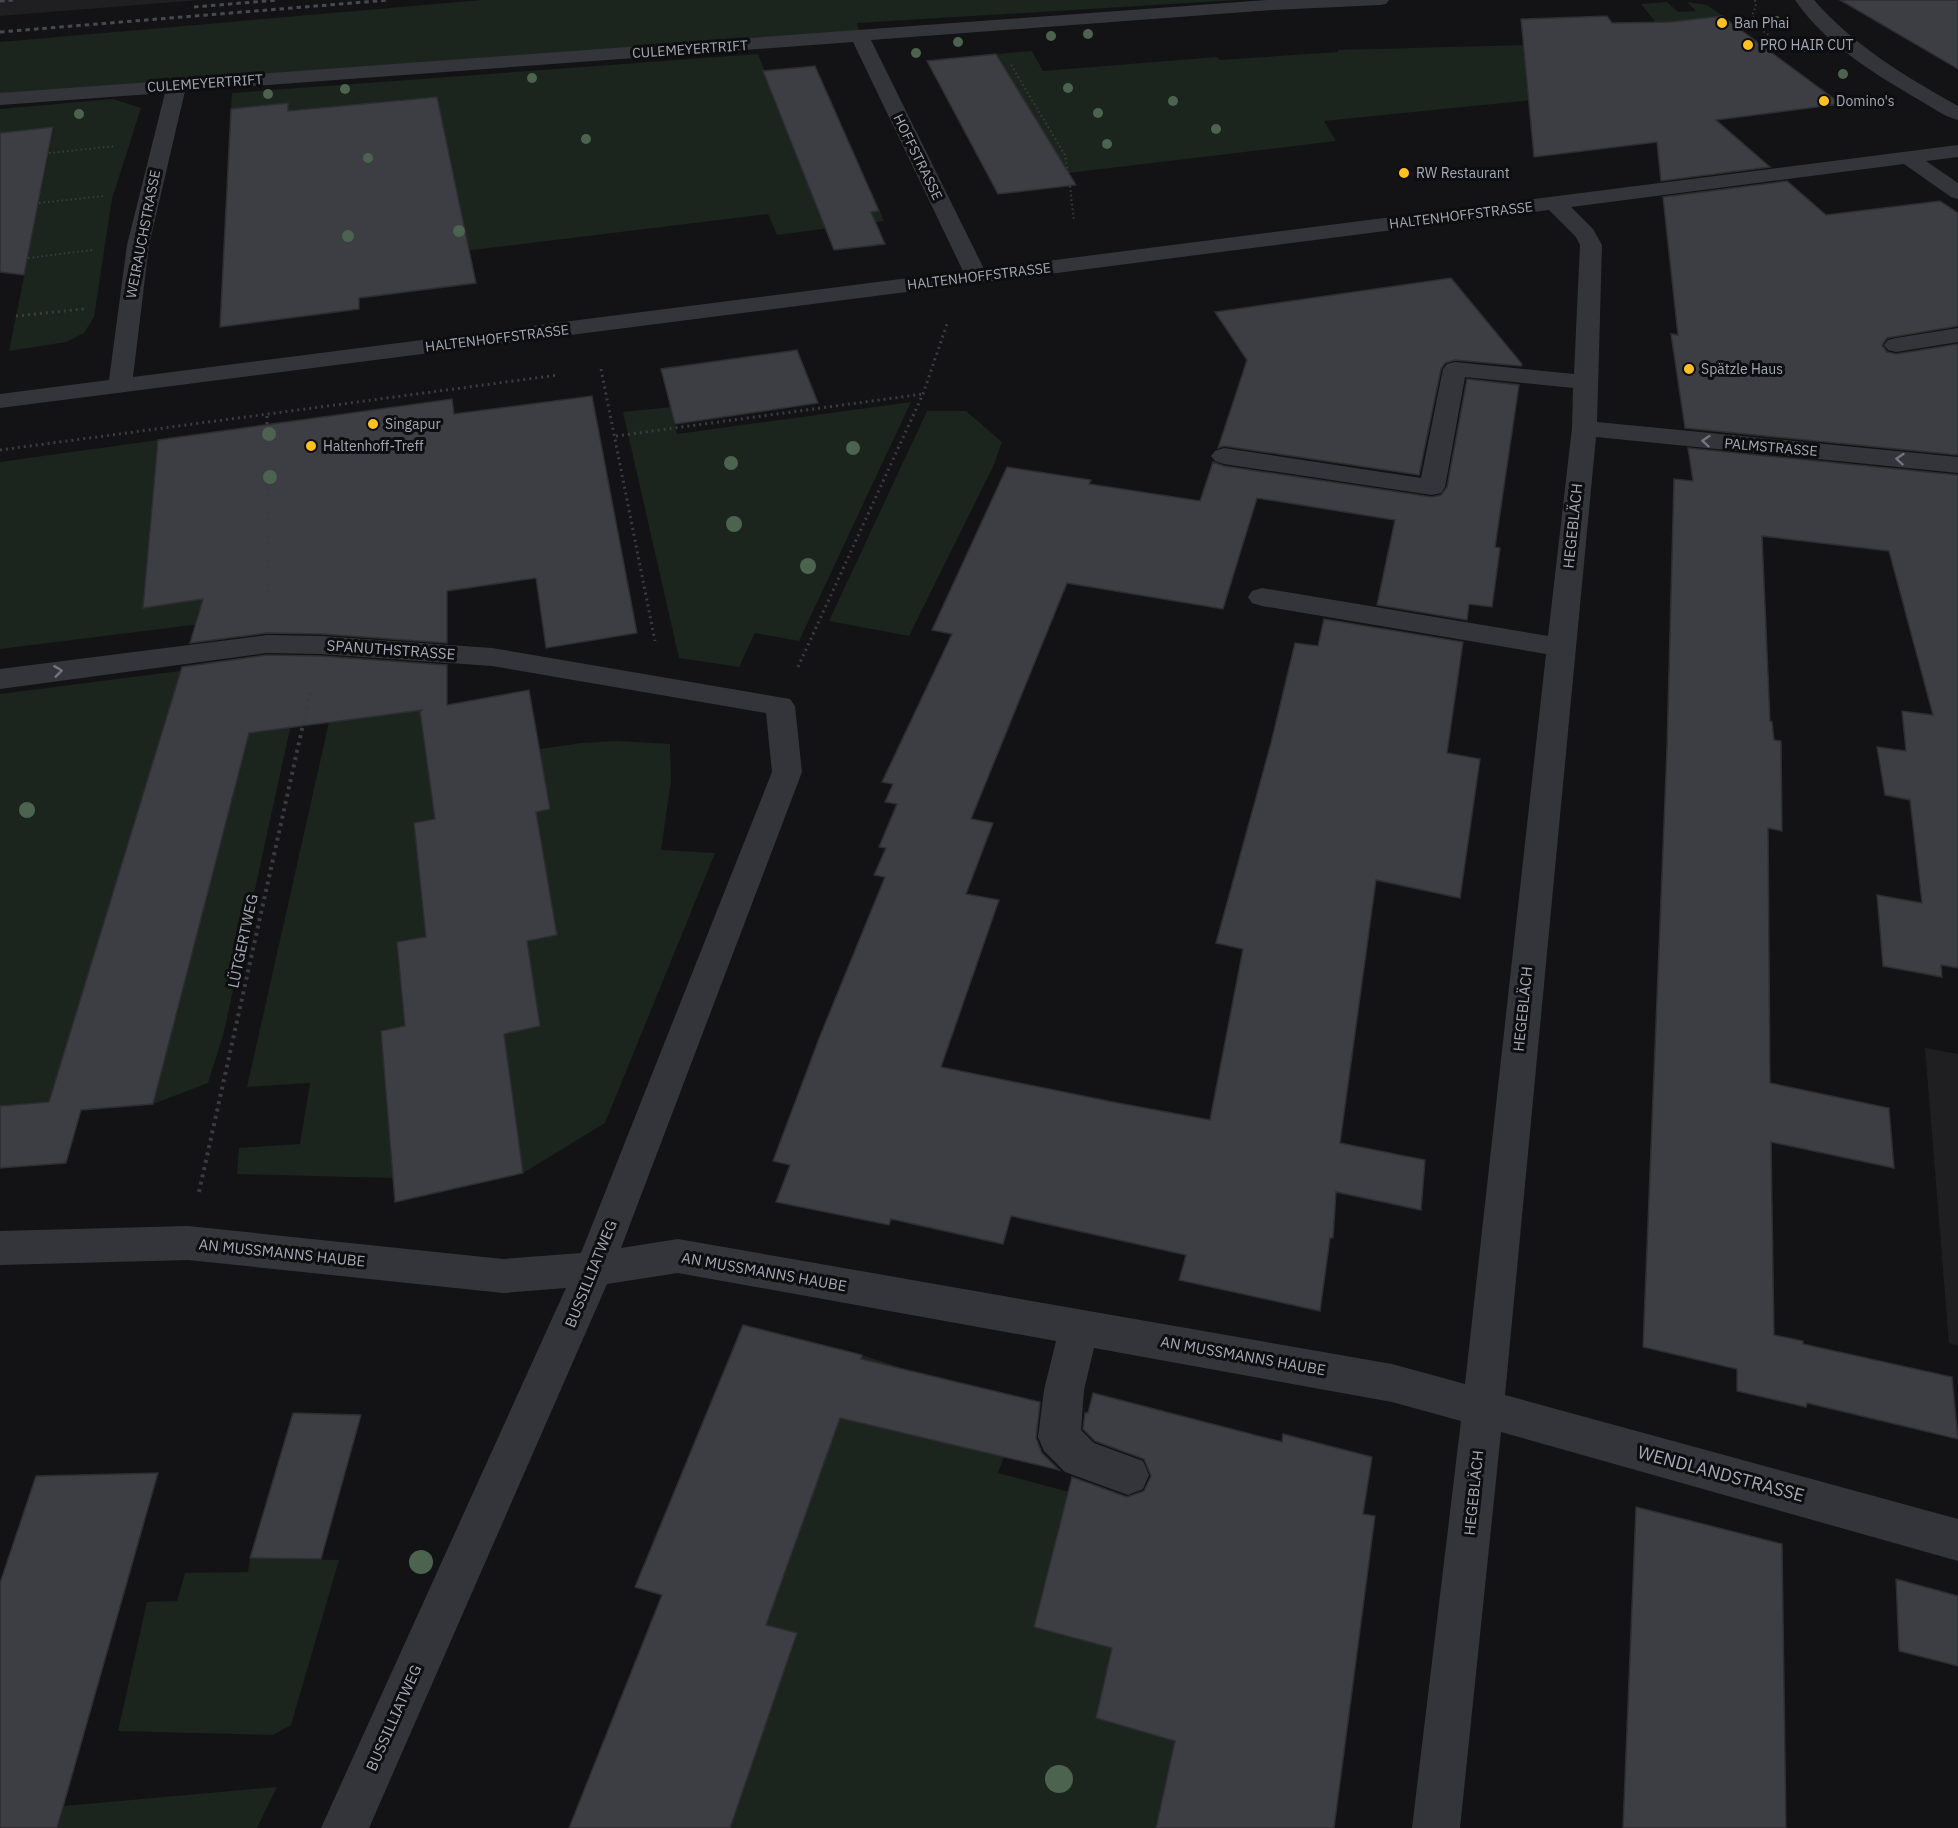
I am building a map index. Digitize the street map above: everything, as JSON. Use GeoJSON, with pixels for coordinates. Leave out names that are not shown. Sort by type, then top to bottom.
{"type":"FeatureCollection","features":[{"type":"Feature","properties":{"kind":"street","name":"CULEMEYERTRIFT"},"geometry":{"type":"LineString","coordinates":[[0,99],[1273,5],[1380,0]]}},
{"type":"Feature","properties":{"kind":"street"},"geometry":{"type":"LineString","coordinates":[[1804,0],[1819,19],[1853,50],[1958,114]]}},
{"type":"Feature","properties":{"kind":"street","name":"HOFFSTRASSE"},"geometry":{"type":"LineString","coordinates":[[860,36],[977,277]]}},
{"type":"Feature","properties":{"kind":"street","name":"WEIRAUCHSTRASSE"},"geometry":{"type":"LineString","coordinates":[[120,386],[138,245],[177,85]]}},
{"type":"Feature","properties":{"kind":"street","name":"HALTENHOFFSTRASSE"},"geometry":{"type":"LineString","coordinates":[[0,401],[1958,151]]}},
{"type":"Feature","properties":{"kind":"street"},"geometry":{"type":"LineString","coordinates":[[1907,158],[1958,193]]}},
{"type":"Feature","properties":{"kind":"street","name":"HEGEBLÄCH"},"geometry":{"type":"LineString","coordinates":[[1436,1828],[1483,1409],[1584,428],[1591,245],[1585,234],[1555,203]]}},
{"type":"Feature","properties":{"kind":"street"},"geometry":{"type":"LineString","coordinates":[[1896,345],[1958,335]]}},
{"type":"Feature","properties":{"kind":"street"},"geometry":{"type":"LineString","coordinates":[[1224,456],[1432,487],[1455,369],[1586,382]]}},
{"type":"Feature","properties":{"kind":"street","name":"PALMSTRASSE"},"geometry":{"type":"LineString","coordinates":[[1584,428],[1958,465]]}},
{"type":"Feature","properties":{"kind":"street"},"geometry":{"type":"LineString","coordinates":[[1262,597],[1560,647]]}},
{"type":"Feature","properties":{"kind":"street","name":"SPANUTHSTRASSE"},"geometry":{"type":"LineString","coordinates":[[0,679],[267,644],[321,645],[492,657],[780,706]]}},
{"type":"Feature","properties":{"kind":"street","name":"BUSSILLIATWEG"},"geometry":{"type":"LineString","coordinates":[[345,1828],[594,1269],[787,772],[780,706]]}},
{"type":"Feature","properties":{"kind":"street","name":"AN MUSSMANNS HAUBE"},"geometry":{"type":"LineString","coordinates":[[0,1248],[188,1243],[503,1276],[594,1269],[678,1256],[1392,1383],[1483,1409]]}},
{"type":"Feature","properties":{"kind":"street"},"geometry":{"type":"LineString","coordinates":[[1079,1327],[1064,1390],[1059,1437],[1080,1458],[1128,1475]]}},
{"type":"Feature","properties":{"kind":"street","name":"WENDLANDSTRASSE"},"geometry":{"type":"LineString","coordinates":[[1483,1409],[1958,1540]]}},
{"type":"Feature","properties":{"kind":"path"},"geometry":{"type":"LineString","coordinates":[[1011,63],[1065,155],[1068,172]]}},
{"type":"Feature","properties":{"kind":"path"},"geometry":{"type":"LineString","coordinates":[[48,153],[163,142]]}},
{"type":"Feature","properties":{"kind":"path"},"geometry":{"type":"LineString","coordinates":[[1070,186],[1075,229]]}},
{"type":"Feature","properties":{"kind":"path"},"geometry":{"type":"LineString","coordinates":[[39,203],[150,191]]}},
{"type":"Feature","properties":{"kind":"path"},"geometry":{"type":"LineString","coordinates":[[28,258],[138,245]]}},
{"type":"Feature","properties":{"kind":"path"},"geometry":{"type":"LineString","coordinates":[[16,316],[129,304]]}},
{"type":"Feature","properties":{"kind":"path"},"geometry":{"type":"LineString","coordinates":[[780,706],[922,394],[947,324]]}},
{"type":"Feature","properties":{"kind":"path"},"geometry":{"type":"LineString","coordinates":[[601,369],[664,686]]}},
{"type":"Feature","properties":{"kind":"path"},"geometry":{"type":"LineString","coordinates":[[616,436],[922,394]]}},
{"type":"Feature","properties":{"kind":"path"},"geometry":{"type":"LineString","coordinates":[[267,416],[267,644]]}},
{"type":"Feature","properties":{"kind":"path","name":"LÜTGERTWEG"},"geometry":{"type":"LineString","coordinates":[[188,1243],[321,645]]}},
{"type":"Feature","properties":{"kind":"shaded area"},"geometry":{"type":"Polygon","coordinates":[[[0,0],[200,0],[0,16],[0,0]]]}},
{"type":"Feature","properties":{"kind":"shaded area"},"geometry":{"type":"Polygon","coordinates":[[[482,0],[1237,0],[857,23],[860,36],[0,99],[0,42],[482,0]]]}},
{"type":"Feature","properties":{"kind":"shaded area"},"geometry":{"type":"Polygon","coordinates":[[[1667,2],[1678,12],[1696,11],[1687,2],[1707,5],[1723,16],[1657,24],[1641,4],[1667,2]]]}},
{"type":"Feature","properties":{"kind":"shaded area"},"geometry":{"type":"Polygon","coordinates":[[[1603,43],[1691,84],[1324,121],[1336,141],[1068,173],[997,54],[1032,51],[1043,71],[1217,57],[1220,60],[1338,52],[1338,50],[1603,43]]]}},
{"type":"Feature","properties":{"kind":"shaded area"},"geometry":{"type":"Polygon","coordinates":[[[758,54],[821,218],[880,211],[884,221],[777,235],[768,214],[357,264],[288,293],[288,103],[231,109],[232,93],[758,54]]]}},
{"type":"Feature","properties":{"kind":"shaded area"},"geometry":{"type":"Polygon","coordinates":[[[113,99],[141,108],[112,199],[94,317],[84,333],[66,342],[9,351],[54,128],[0,133],[0,109],[113,99]]]}},
{"type":"Feature","properties":{"kind":"shaded area"},"geometry":{"type":"Polygon","coordinates":[[[911,402],[799,641],[755,633],[739,667],[679,658],[623,412],[671,407],[677,434],[911,402]]]}},
{"type":"Feature","properties":{"kind":"shaded area"},"geometry":{"type":"Polygon","coordinates":[[[927,411],[966,411],[1002,442],[993,467],[909,636],[829,621],[927,411]]]}},
{"type":"Feature","properties":{"kind":"shaded area"},"geometry":{"type":"Polygon","coordinates":[[[158,440],[143,608],[235,595],[233,620],[0,649],[0,462],[158,440]]]}},
{"type":"Feature","properties":{"kind":"shaded area"},"geometry":{"type":"Polygon","coordinates":[[[306,655],[224,1032],[208,1083],[153,1104],[251,725],[175,689],[49,1102],[0,1106],[0,694],[306,655]]]}},
{"type":"Feature","properties":{"kind":"shaded area"},"geometry":{"type":"Polygon","coordinates":[[[420,710],[435,819],[414,823],[426,937],[397,943],[405,1026],[381,1031],[393,1178],[237,1174],[239,1148],[300,1144],[310,1083],[247,1087],[329,722],[420,710]]]}},
{"type":"Feature","properties":{"kind":"shaded area"},"geometry":{"type":"Polygon","coordinates":[[[617,741],[670,744],[671,781],[661,850],[715,853],[605,1123],[523,1173],[504,1034],[540,1026],[527,941],[557,934],[536,812],[550,809],[540,749],[617,741]]]}},
{"type":"Feature","properties":{"kind":"shaded area"},"geometry":{"type":"Polygon","coordinates":[[[1925,1048],[1958,1054],[1958,1346],[1949,1343],[1925,1048]]]}},
{"type":"Feature","properties":{"kind":"shaded area"},"geometry":{"type":"Polygon","coordinates":[[[862,1355],[917,1373],[1004,1457],[998,1473],[1069,1492],[1034,1626],[1112,1648],[1096,1718],[1175,1741],[1156,1828],[730,1828],[797,1633],[766,1625],[862,1355]]]}},
{"type":"Feature","properties":{"kind":"shaded area"},"geometry":{"type":"Polygon","coordinates":[[[250,1558],[339,1560],[291,1725],[273,1735],[118,1731],[147,1602],[177,1601],[185,1573],[248,1572],[250,1558]]]}},
{"type":"Feature","properties":{"kind":"shaded area"},"geometry":{"type":"Polygon","coordinates":[[[277,1787],[257,1828],[58,1828],[64,1806],[277,1787]]]}},
{"type":"Feature","properties":{"kind":"building"},"geometry":{"type":"Polygon","coordinates":[[[1840,0],[1958,0],[1958,69],[1840,0]]]}},
{"type":"Feature","properties":{"kind":"building"},"geometry":{"type":"Polygon","coordinates":[[[1607,16],[1612,23],[1671,22],[1722,16],[1841,104],[1716,120],[1770,167],[1661,181],[1657,142],[1534,157],[1521,19],[1607,16]]]}},
{"type":"Feature","properties":{"kind":"building"},"geometry":{"type":"Polygon","coordinates":[[[996,54],[1076,185],[998,194],[927,61],[996,54]]]}},
{"type":"Feature","properties":{"kind":"building"},"geometry":{"type":"Polygon","coordinates":[[[815,66],[879,211],[871,212],[885,244],[834,250],[763,71],[815,66]]]}},
{"type":"Feature","properties":{"kind":"building"},"geometry":{"type":"Polygon","coordinates":[[[437,97],[476,283],[359,298],[359,309],[220,327],[231,109],[288,103],[288,111],[437,97]]]}},
{"type":"Feature","properties":{"kind":"building"},"geometry":{"type":"Polygon","coordinates":[[[53,127],[24,275],[0,272],[0,133],[53,127]]]}},
{"type":"Feature","properties":{"kind":"building"},"geometry":{"type":"Polygon","coordinates":[[[1787,181],[1826,215],[1940,201],[1958,213],[1958,326],[1887,338],[1882,345],[1887,352],[1896,354],[1958,344],[1958,455],[1685,428],[1671,334],[1678,335],[1663,197],[1787,181]]]}},
{"type":"Feature","properties":{"kind":"building"},"geometry":{"type":"Polygon","coordinates":[[[1451,278],[1522,364],[1521,366],[1455,360],[1445,363],[1441,369],[1419,475],[1224,446],[1218,448],[1247,360],[1215,312],[1451,278]]]}},
{"type":"Feature","properties":{"kind":"building"},"geometry":{"type":"Polygon","coordinates":[[[797,350],[818,403],[675,424],[661,369],[797,350]]]}},
{"type":"Feature","properties":{"kind":"building"},"geometry":{"type":"Polygon","coordinates":[[[1467,379],[1519,385],[1495,547],[1500,548],[1492,607],[1469,604],[1467,620],[1377,605],[1395,520],[1257,498],[1223,609],[1067,583],[971,819],[993,823],[966,894],[999,900],[941,1067],[1210,1120],[1243,949],[1216,943],[1271,743],[1295,643],[1318,646],[1324,619],[1463,642],[1447,753],[1480,759],[1460,898],[1376,880],[1340,1143],[1425,1160],[1421,1210],[1336,1192],[1333,1238],[1330,1238],[1320,1311],[1179,1280],[1186,1255],[1011,1216],[1003,1244],[891,1219],[889,1225],[776,1202],[790,1165],[773,1161],[820,1036],[885,877],[874,875],[886,848],[879,847],[897,804],[885,802],[893,784],[882,782],[952,634],[932,630],[1007,467],[1091,480],[1089,484],[1200,501],[1213,462],[1224,466],[1432,497],[1441,495],[1447,487],[1467,379]]]}},
{"type":"Feature","properties":{"kind":"building"},"geometry":{"type":"Polygon","coordinates":[[[592,396],[637,633],[546,648],[536,578],[447,591],[447,643],[321,634],[267,633],[190,643],[203,599],[143,608],[158,440],[452,399],[454,414],[592,396]]]}},
{"type":"Feature","properties":{"kind":"building"},"geometry":{"type":"Polygon","coordinates":[[[1688,448],[1958,475],[1958,968],[1941,965],[1942,977],[1883,966],[1877,895],[1922,903],[1910,800],[1885,795],[1877,747],[1906,751],[1902,711],[1933,715],[1889,551],[1762,536],[1770,721],[1774,740],[1781,741],[1782,831],[1768,828],[1770,1083],[1889,1108],[1894,1168],[1771,1142],[1774,1335],[1803,1341],[1803,1344],[1952,1377],[1958,1439],[1807,1403],[1806,1407],[1737,1391],[1737,1369],[1643,1347],[1667,748],[1674,479],[1693,481],[1688,448]]]}},
{"type":"Feature","properties":{"kind":"building"},"geometry":{"type":"Polygon","coordinates":[[[267,655],[321,656],[447,665],[447,705],[529,690],[550,809],[536,812],[557,935],[527,941],[540,1026],[504,1034],[523,1173],[395,1202],[381,1031],[405,1026],[397,942],[426,937],[414,823],[435,819],[420,711],[423,710],[249,733],[153,1104],[81,1110],[66,1163],[0,1168],[0,1106],[49,1102],[182,667],[267,655]]]}},
{"type":"Feature","properties":{"kind":"building"},"geometry":{"type":"Polygon","coordinates":[[[743,1325],[862,1355],[861,1359],[1040,1402],[1036,1438],[1042,1453],[1059,1470],[840,1418],[766,1625],[797,1633],[730,1828],[569,1828],[662,1595],[635,1587],[743,1325]]]}},
{"type":"Feature","properties":{"kind":"building"},"geometry":{"type":"Polygon","coordinates":[[[1093,1393],[1282,1442],[1283,1434],[1372,1457],[1363,1514],[1375,1516],[1334,1828],[1156,1828],[1175,1741],[1096,1718],[1112,1648],[1034,1627],[1072,1477],[1127,1497],[1144,1491],[1151,1476],[1144,1459],[1095,1441],[1083,1429],[1085,1413],[1088,1413],[1093,1393]]]}},
{"type":"Feature","properties":{"kind":"building"},"geometry":{"type":"Polygon","coordinates":[[[293,1413],[361,1415],[321,1559],[250,1558],[293,1413]]]}},
{"type":"Feature","properties":{"kind":"building"},"geometry":{"type":"Polygon","coordinates":[[[158,1473],[57,1828],[0,1828],[0,1583],[36,1476],[158,1473]]]}},
{"type":"Feature","properties":{"kind":"building"},"geometry":{"type":"Polygon","coordinates":[[[1636,1507],[1782,1544],[1786,1828],[1623,1828],[1636,1507]]]}},
{"type":"Feature","properties":{"kind":"building"},"geometry":{"type":"Polygon","coordinates":[[[1896,1579],[1958,1596],[1958,1666],[1899,1651],[1896,1579]]]}},
{"type":"Feature","properties":{"kind":"railway"},"geometry":{"type":"LineString","coordinates":[[0,1],[14,0]]}},
{"type":"Feature","properties":{"kind":"railway"},"geometry":{"type":"LineString","coordinates":[[194,7],[278,0]]}},
{"type":"Feature","properties":{"kind":"railway"},"geometry":{"type":"LineString","coordinates":[[0,32],[389,0]]}},
{"type":"Feature","properties":{"kind":"place","name":"Ban Phai"},"geometry":{"type":"Point","coordinates":[1722,23]}},
{"type":"Feature","properties":{"kind":"place","name":"PRO HAIR CUT"},"geometry":{"type":"Point","coordinates":[1748,45]}},
{"type":"Feature","properties":{"kind":"place","name":"Domino's"},"geometry":{"type":"Point","coordinates":[1824,101]}},
{"type":"Feature","properties":{"kind":"place","name":"RW Restaurant"},"geometry":{"type":"Point","coordinates":[1404,173]}},
{"type":"Feature","properties":{"kind":"place","name":"Spätzle Haus"},"geometry":{"type":"Point","coordinates":[1689,369]}},
{"type":"Feature","properties":{"kind":"place","name":"Singapur"},"geometry":{"type":"Point","coordinates":[373,424]}},
{"type":"Feature","properties":{"kind":"place","name":"Haltenhoff-Treff"},"geometry":{"type":"Point","coordinates":[311,446]}}]}
